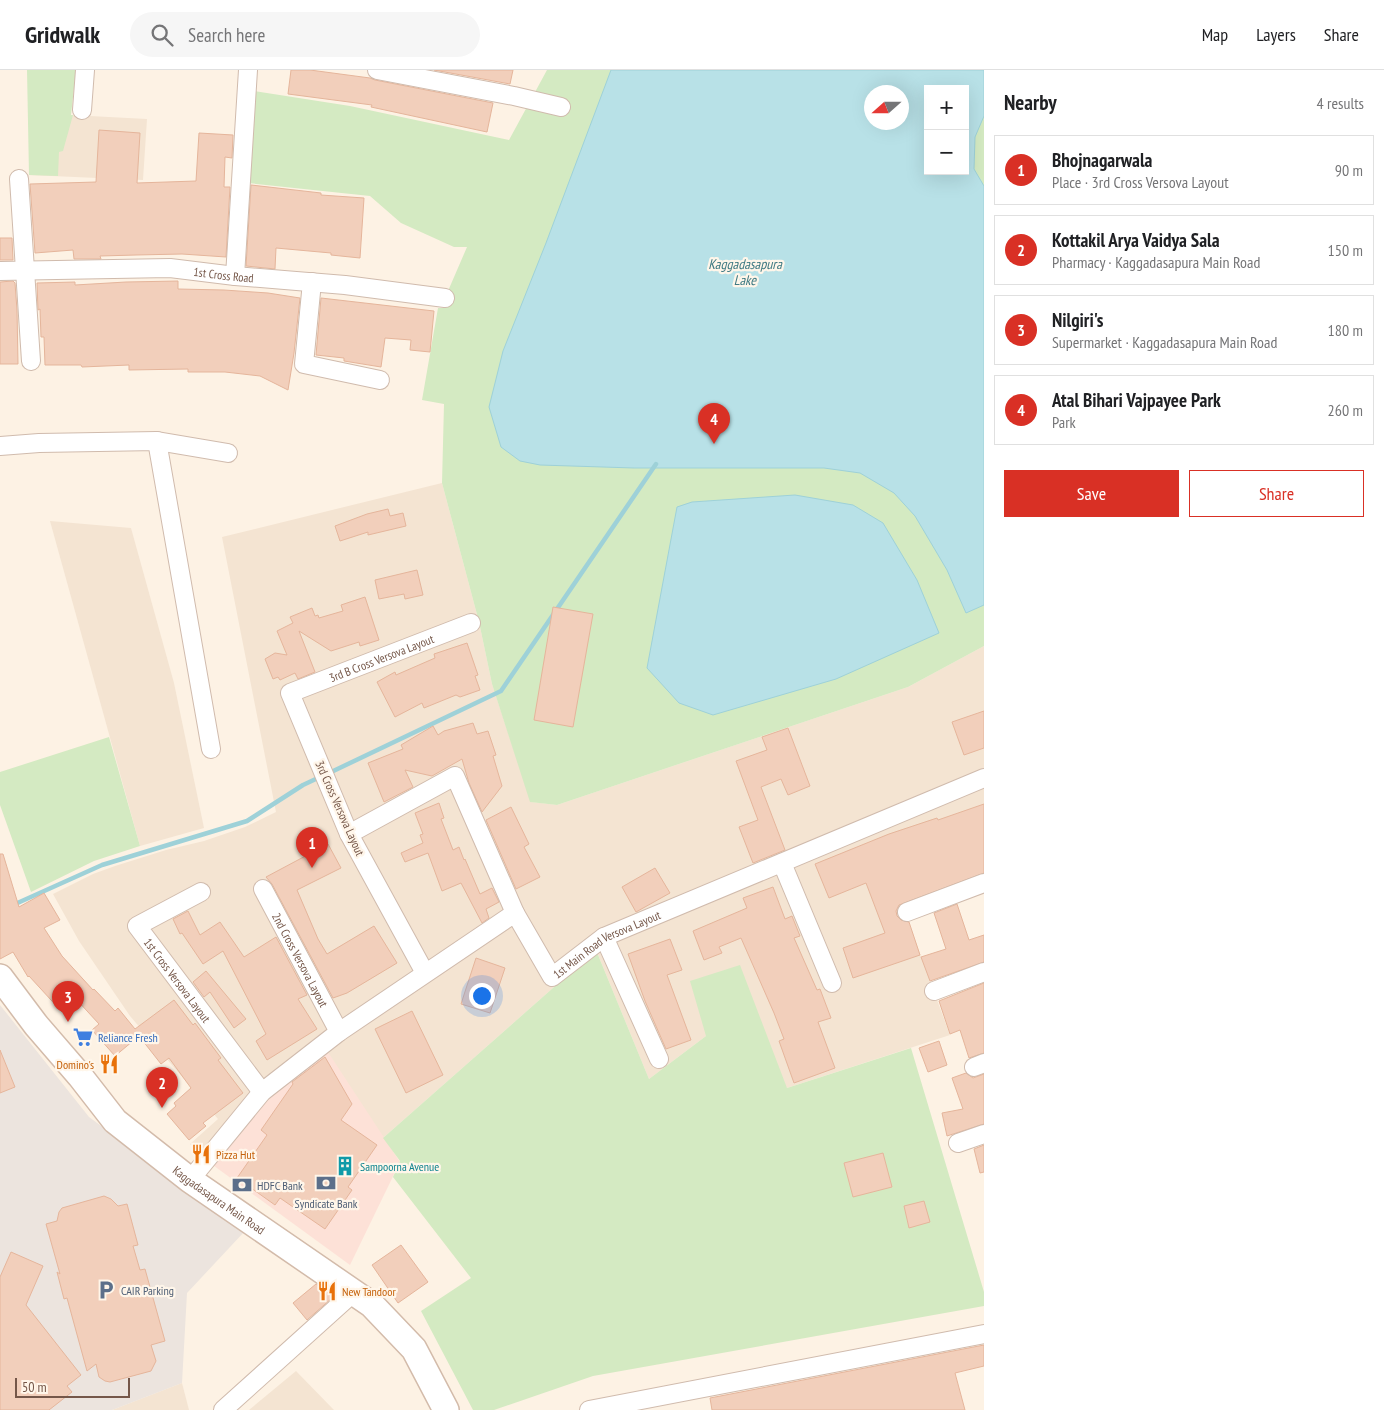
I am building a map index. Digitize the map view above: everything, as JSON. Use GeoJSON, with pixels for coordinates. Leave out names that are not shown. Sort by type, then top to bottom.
{"type":"FeatureCollection","features":[{"type":"Feature","properties":{"kind":"main road","name":"Kaggadasapura Main Road"},"geometry":{"type":"LineString","coordinates":[[0,978],[115,1121],[190,1180],[372,1305],[414,1349],[446,1410]]}},
{"type":"Feature","properties":{"kind":"street"},"geometry":{"type":"LineString","coordinates":[[82,110],[85,70]]}},
{"type":"Feature","properties":{"kind":"street"},"geometry":{"type":"LineString","coordinates":[[235,276],[248,70]]}},
{"type":"Feature","properties":{"kind":"street"},"geometry":{"type":"LineString","coordinates":[[377,70],[514,96],[561,107]]}},
{"type":"Feature","properties":{"kind":"street"},"geometry":{"type":"LineString","coordinates":[[19,179],[31,361]]}},
{"type":"Feature","properties":{"kind":"street","name":"1st Cross Road"},"geometry":{"type":"LineString","coordinates":[[0,271],[170,268],[235,276],[345,284],[445,298]]}},
{"type":"Feature","properties":{"kind":"street"},"geometry":{"type":"LineString","coordinates":[[312,282],[304,364],[380,380]]}},
{"type":"Feature","properties":{"kind":"street"},"geometry":{"type":"LineString","coordinates":[[0,446],[39,443],[157,441],[228,453]]}},
{"type":"Feature","properties":{"kind":"street"},"geometry":{"type":"LineString","coordinates":[[157,441],[210,749]]}},
{"type":"Feature","properties":{"kind":"street","name":"3rd B Cross Versova Layout"},"geometry":{"type":"LineString","coordinates":[[290,693],[471,623]]}},
{"type":"Feature","properties":{"kind":"street","name":"3rd Cross Versova Layout"},"geometry":{"type":"LineString","coordinates":[[290,693],[349,834],[425,973]]}},
{"type":"Feature","properties":{"kind":"street"},"geometry":{"type":"LineString","coordinates":[[190,1180],[262,1092],[339,1032],[515,913],[455,776],[349,834]]}},
{"type":"Feature","properties":{"kind":"street","name":"1st Main Road Versova Layout"},"geometry":{"type":"LineString","coordinates":[[515,913],[552,977],[604,936],[984,778]]}},
{"type":"Feature","properties":{"kind":"street"},"geometry":{"type":"LineString","coordinates":[[782,863],[832,983]]}},
{"type":"Feature","properties":{"kind":"street"},"geometry":{"type":"LineString","coordinates":[[906,912],[984,884]]}},
{"type":"Feature","properties":{"kind":"street","name":"2nd Cross Versova Layout"},"geometry":{"type":"LineString","coordinates":[[263,889],[339,1032]]}},
{"type":"Feature","properties":{"kind":"street","name":"1st Cross Versova Layout"},"geometry":{"type":"LineString","coordinates":[[201,892],[137,926],[262,1092]]}},
{"type":"Feature","properties":{"kind":"street"},"geometry":{"type":"LineString","coordinates":[[604,936],[659,1059]]}},
{"type":"Feature","properties":{"kind":"street"},"geometry":{"type":"LineString","coordinates":[[934,991],[984,972]]}},
{"type":"Feature","properties":{"kind":"street"},"geometry":{"type":"LineString","coordinates":[[958,1143],[984,1134]]}},
{"type":"Feature","properties":{"kind":"street"},"geometry":{"type":"LineString","coordinates":[[223,1410],[354,1292]]}},
{"type":"Feature","properties":{"kind":"street"},"geometry":{"type":"LineString","coordinates":[[589,1410],[984,1334]]}},
{"type":"Feature","properties":{"kind":"shaded area"},"geometry":{"type":"Polygon","coordinates":[[[71,115],[147,119],[143,180],[29,175],[71,115]]]}},
{"type":"Feature","properties":{"kind":"shaded area"},"geometry":{"type":"Polygon","coordinates":[[[442,483],[479,622],[492,684],[531,802],[557,805],[908,687],[984,646],[984,847],[892,878],[950,1035],[787,1088],[706,1036],[649,1079],[596,950],[383,1138],[324,1047],[210,1163],[190,1144],[218,1119],[130,1016],[79,941],[53,894],[93,874],[166,850],[204,841],[245,827],[276,812],[222,537],[442,483]]]}},
{"type":"Feature","properties":{"kind":"shaded area"},"geometry":{"type":"Polygon","coordinates":[[[50,521],[131,528],[174,683],[204,828],[140,846],[50,521]]]}},
{"type":"Feature","properties":{"kind":"shaded area"},"geometry":{"type":"Polygon","coordinates":[[[0,1005],[89,1117],[244,1232],[187,1293],[182,1383],[112,1410],[0,1410],[0,1005]]]}},
{"type":"Feature","properties":{"kind":"shaded area"},"geometry":{"type":"Polygon","coordinates":[[[324,1046],[400,1162],[350,1265],[210,1163],[265,1095],[324,1046]]]}},
{"type":"Feature","properties":{"kind":"shaded area"},"geometry":{"type":"Polygon","coordinates":[[[296,1371],[334,1410],[249,1410],[296,1371]]]}},
{"type":"Feature","properties":{"kind":"shaded area"},"geometry":{"type":"Polygon","coordinates":[[[182,1383],[189,1410],[112,1410],[182,1383]]]}},
{"type":"Feature","properties":{"kind":"green space"},"geometry":{"type":"Polygon","coordinates":[[[27,70],[76,70],[71,115],[73,115],[63,151],[59,152],[58,176],[29,175],[27,70]]]}},
{"type":"Feature","properties":{"kind":"green space"},"geometry":{"type":"Polygon","coordinates":[[[547,70],[984,70],[984,646],[908,687],[557,805],[530,802],[492,684],[479,622],[442,483],[444,404],[422,400],[438,308],[444,308],[445,298],[467,247],[454,247],[401,223],[370,196],[248,183],[254,91],[350,106],[509,140],[547,70]]]}},
{"type":"Feature","properties":{"kind":"green space"},"geometry":{"type":"Polygon","coordinates":[[[109,737],[140,846],[94,861],[31,892],[0,805],[0,772],[109,737]]]}},
{"type":"Feature","properties":{"kind":"green space"},"geometry":{"type":"Polygon","coordinates":[[[596,950],[649,1079],[706,1036],[690,981],[740,965],[787,1088],[911,1048],[984,1292],[984,1306],[593,1376],[494,1410],[473,1410],[421,1311],[471,1278],[393,1177],[400,1161],[383,1138],[596,950]]]}},
{"type":"Feature","properties":{"kind":"water","name":"Kaggadasapura Lake"},"geometry":{"type":"Polygon","coordinates":[[[611,70],[984,70],[984,116],[975,137],[974,169],[984,186],[984,605],[966,613],[947,570],[915,516],[894,493],[860,473],[824,468],[634,468],[540,465],[520,461],[501,447],[489,407],[503,351],[611,70]]]}},
{"type":"Feature","properties":{"kind":"water"},"geometry":{"type":"Polygon","coordinates":[[[795,495],[853,505],[883,523],[917,580],[939,633],[836,679],[713,715],[679,703],[647,668],[677,507],[692,502],[795,495]]]}},
{"type":"Feature","properties":{"kind":"building"},"geometry":{"type":"Polygon","coordinates":[[[291,70],[310,70],[370,78],[493,103],[487,132],[371,107],[372,105],[288,94],[291,70]]]}},
{"type":"Feature","properties":{"kind":"building"},"geometry":{"type":"Polygon","coordinates":[[[434,70],[513,70],[510,84],[434,70]]]}},
{"type":"Feature","properties":{"kind":"building"},"geometry":{"type":"Polygon","coordinates":[[[99,130],[140,133],[137,183],[196,181],[199,133],[233,135],[232,158],[225,157],[224,187],[230,187],[226,257],[182,254],[100,256],[101,259],[74,259],[73,250],[35,253],[30,184],[96,182],[99,130]]]}},
{"type":"Feature","properties":{"kind":"building"},"geometry":{"type":"Polygon","coordinates":[[[251,185],[321,193],[321,195],[364,198],[360,258],[331,255],[331,253],[276,248],[275,269],[246,266],[251,185]]]}},
{"type":"Feature","properties":{"kind":"building"},"geometry":{"type":"Polygon","coordinates":[[[0,238],[12,238],[13,260],[0,260],[0,238]]]}},
{"type":"Feature","properties":{"kind":"building"},"geometry":{"type":"Polygon","coordinates":[[[13,281],[15,283],[17,310],[18,364],[0,364],[0,282],[13,281]]]}},
{"type":"Feature","properties":{"kind":"building"},"geometry":{"type":"Polygon","coordinates":[[[178,281],[178,289],[268,293],[300,298],[288,390],[260,376],[225,372],[188,372],[188,369],[129,370],[129,365],[82,367],[81,365],[45,365],[44,337],[41,337],[37,283],[75,282],[75,285],[178,281]]]}},
{"type":"Feature","properties":{"kind":"building"},"geometry":{"type":"Polygon","coordinates":[[[321,298],[434,311],[430,352],[410,350],[411,340],[385,338],[381,367],[344,361],[344,358],[316,355],[321,298]]]}},
{"type":"Feature","properties":{"kind":"building"},"geometry":{"type":"Polygon","coordinates":[[[388,509],[390,516],[403,513],[406,526],[368,535],[368,532],[340,541],[335,526],[367,514],[388,509]]]}},
{"type":"Feature","properties":{"kind":"building"},"geometry":{"type":"Polygon","coordinates":[[[417,570],[423,595],[405,599],[404,594],[379,599],[375,580],[417,570]]]}},
{"type":"Feature","properties":{"kind":"building"},"geometry":{"type":"Polygon","coordinates":[[[365,597],[379,640],[360,646],[359,642],[331,651],[299,631],[315,672],[298,679],[295,673],[280,680],[278,677],[273,679],[265,659],[275,653],[287,655],[277,631],[293,623],[290,617],[312,608],[315,616],[318,615],[319,618],[343,611],[341,605],[365,597]]]}},
{"type":"Feature","properties":{"kind":"building"},"geometry":{"type":"Polygon","coordinates":[[[553,607],[593,614],[573,727],[534,720],[553,607]]]}},
{"type":"Feature","properties":{"kind":"building"},"geometry":{"type":"Polygon","coordinates":[[[467,643],[478,675],[475,676],[480,690],[460,697],[456,695],[424,708],[422,703],[395,717],[377,682],[395,672],[396,675],[435,658],[434,654],[467,643]]]}},
{"type":"Feature","properties":{"kind":"building"},"geometry":{"type":"Polygon","coordinates":[[[984,711],[984,748],[964,755],[952,722],[984,711]]]}},
{"type":"Feature","properties":{"kind":"building"},"geometry":{"type":"Polygon","coordinates":[[[473,723],[477,734],[488,731],[496,755],[493,756],[502,786],[482,812],[469,783],[462,759],[432,776],[405,770],[413,787],[384,802],[368,763],[403,749],[401,745],[433,726],[438,735],[444,731],[473,723]]]}},
{"type":"Feature","properties":{"kind":"building"},"geometry":{"type":"Polygon","coordinates":[[[788,728],[810,786],[788,795],[781,779],[761,787],[785,850],[753,863],[739,827],[758,820],[736,761],[767,750],[762,737],[788,728]]]}},
{"type":"Feature","properties":{"kind":"building"},"geometry":{"type":"Polygon","coordinates":[[[439,803],[444,818],[441,819],[453,850],[459,847],[480,894],[492,888],[499,902],[486,909],[489,918],[482,923],[461,883],[442,891],[428,853],[405,862],[401,853],[423,843],[420,835],[423,834],[415,813],[439,803]]]}},
{"type":"Feature","properties":{"kind":"building"},"geometry":{"type":"Polygon","coordinates":[[[984,804],[984,873],[899,905],[896,911],[897,916],[901,920],[909,922],[920,955],[853,978],[843,948],[885,933],[866,883],[829,898],[815,864],[889,834],[984,804]]]}},
{"type":"Feature","properties":{"kind":"building"},"geometry":{"type":"Polygon","coordinates":[[[511,807],[529,844],[524,847],[540,877],[516,889],[486,820],[511,807]]]}},
{"type":"Feature","properties":{"kind":"building"},"geometry":{"type":"Polygon","coordinates":[[[328,844],[341,868],[297,890],[318,939],[327,954],[374,926],[397,963],[347,993],[333,998],[272,884],[266,877],[328,844]]]}},
{"type":"Feature","properties":{"kind":"building"},"geometry":{"type":"Polygon","coordinates":[[[0,854],[3,854],[19,907],[44,893],[60,920],[44,928],[62,956],[115,1011],[118,1008],[135,1029],[174,1000],[193,1025],[195,1023],[221,1058],[218,1060],[243,1093],[203,1123],[206,1126],[189,1140],[167,1114],[176,1106],[174,1103],[191,1088],[169,1058],[161,1064],[139,1036],[115,1056],[92,1030],[99,1024],[76,999],[62,1012],[28,977],[13,952],[0,959],[0,854]]]}},
{"type":"Feature","properties":{"kind":"building"},"geometry":{"type":"Polygon","coordinates":[[[655,868],[670,893],[636,912],[622,887],[655,868]]]}},
{"type":"Feature","properties":{"kind":"building"},"geometry":{"type":"Polygon","coordinates":[[[773,887],[785,919],[792,916],[800,936],[794,938],[817,990],[820,989],[831,1018],[818,1022],[835,1068],[794,1083],[779,1041],[784,1039],[741,938],[719,947],[722,953],[704,960],[693,931],[747,908],[743,898],[773,887]]]}},
{"type":"Feature","properties":{"kind":"building"},"geometry":{"type":"Polygon","coordinates":[[[957,904],[969,940],[984,935],[984,962],[930,981],[921,957],[946,949],[934,913],[957,904]]]}},
{"type":"Feature","properties":{"kind":"building"},"geometry":{"type":"Polygon","coordinates":[[[188,911],[200,935],[220,922],[244,957],[276,937],[307,995],[298,999],[317,1029],[267,1060],[256,1041],[266,1034],[223,951],[203,964],[182,933],[180,934],[173,919],[188,911]]]}},
{"type":"Feature","properties":{"kind":"building"},"geometry":{"type":"Polygon","coordinates":[[[670,939],[682,970],[667,975],[691,1040],[666,1049],[645,1001],[628,954],[670,939]]]}},
{"type":"Feature","properties":{"kind":"building"},"geometry":{"type":"Polygon","coordinates":[[[476,958],[505,968],[490,1013],[461,1004],[476,958]]]}},
{"type":"Feature","properties":{"kind":"building"},"geometry":{"type":"Polygon","coordinates":[[[206,971],[246,1019],[234,1028],[210,992],[204,997],[193,982],[206,971]]]}},
{"type":"Feature","properties":{"kind":"building"},"geometry":{"type":"Polygon","coordinates":[[[984,983],[984,1053],[969,1058],[960,1030],[950,1034],[939,1001],[984,983]]]}},
{"type":"Feature","properties":{"kind":"building"},"geometry":{"type":"Polygon","coordinates":[[[412,1011],[443,1075],[406,1093],[375,1029],[412,1011]]]}},
{"type":"Feature","properties":{"kind":"building"},"geometry":{"type":"Polygon","coordinates":[[[939,1041],[947,1065],[928,1072],[919,1048],[939,1041]]]}},
{"type":"Feature","properties":{"kind":"building"},"geometry":{"type":"Polygon","coordinates":[[[0,1050],[15,1087],[0,1093],[0,1050]]]}},
{"type":"Feature","properties":{"kind":"building"},"geometry":{"type":"Polygon","coordinates":[[[325,1057],[352,1104],[341,1120],[377,1145],[348,1187],[352,1190],[325,1229],[280,1198],[275,1205],[237,1178],[267,1135],[261,1130],[293,1084],[292,1082],[325,1057]]]}},
{"type":"Feature","properties":{"kind":"building"},"geometry":{"type":"Polygon","coordinates":[[[966,1073],[973,1078],[984,1074],[984,1124],[947,1136],[942,1113],[963,1109],[952,1078],[966,1073]]]}},
{"type":"Feature","properties":{"kind":"building"},"geometry":{"type":"Polygon","coordinates":[[[984,1145],[984,1172],[980,1173],[974,1149],[984,1145]]]}},
{"type":"Feature","properties":{"kind":"building"},"geometry":{"type":"Polygon","coordinates":[[[883,1153],[892,1187],[853,1197],[844,1163],[883,1153]]]}},
{"type":"Feature","properties":{"kind":"building","name":"CAIR Parking"},"geometry":{"type":"Polygon","coordinates":[[[104,1196],[111,1199],[118,1206],[127,1204],[138,1245],[133,1246],[140,1270],[145,1269],[165,1341],[151,1345],[156,1361],[151,1371],[110,1382],[99,1377],[96,1364],[87,1371],[67,1298],[64,1299],[57,1272],[60,1274],[46,1224],[57,1221],[62,1208],[104,1196]]]}},
{"type":"Feature","properties":{"kind":"building"},"geometry":{"type":"Polygon","coordinates":[[[924,1201],[930,1222],[909,1228],[904,1206],[924,1201]]]}},
{"type":"Feature","properties":{"kind":"building"},"geometry":{"type":"Polygon","coordinates":[[[401,1245],[428,1282],[398,1303],[372,1265],[401,1245]]]}},
{"type":"Feature","properties":{"kind":"building"},"geometry":{"type":"Polygon","coordinates":[[[11,1252],[43,1266],[26,1305],[81,1375],[67,1386],[72,1392],[49,1410],[0,1410],[0,1277],[11,1252]]]}},
{"type":"Feature","properties":{"kind":"building"},"geometry":{"type":"Polygon","coordinates":[[[316,1284],[327,1291],[332,1298],[307,1320],[293,1303],[316,1284]]]}},
{"type":"Feature","properties":{"kind":"building"},"geometry":{"type":"Polygon","coordinates":[[[984,1345],[984,1366],[955,1373],[965,1410],[712,1410],[710,1398],[984,1345]]]}},
{"type":"Feature","properties":{"kind":"waterway"},"geometry":{"type":"LineString","coordinates":[[327,774],[501,691],[656,464]]}},
{"type":"Feature","properties":{"kind":"waterway"},"geometry":{"type":"LineString","coordinates":[[13,905],[102,865],[247,821],[303,785],[320,777]]}},
{"type":"Feature","properties":{"kind":"place","name":"Atal Bihari Vajpayee Park"},"geometry":{"type":"Point","coordinates":[714,444]}},
{"type":"Feature","properties":{"kind":"place","name":"Bhojnagarwala"},"geometry":{"type":"Point","coordinates":[312,868]}},
{"type":"Feature","properties":{"kind":"place","name":"Nilgiri's"},"geometry":{"type":"Point","coordinates":[68,1022]}},
{"type":"Feature","properties":{"kind":"place","name":"Reliance Fresh"},"geometry":{"type":"Point","coordinates":[83,1037]}},
{"type":"Feature","properties":{"kind":"place","name":"Domino's"},"geometry":{"type":"Point","coordinates":[109,1064]}},
{"type":"Feature","properties":{"kind":"place","name":"Kottakil Arya Vaidya Sala"},"geometry":{"type":"Point","coordinates":[162,1108]}},
{"type":"Feature","properties":{"kind":"place","name":"Pizza Hut"},"geometry":{"type":"Point","coordinates":[201,1154]}},
{"type":"Feature","properties":{"kind":"place","name":"Sampoorna Avenue"},"geometry":{"type":"Point","coordinates":[345,1166]}},
{"type":"Feature","properties":{"kind":"place","name":"Syndicate Bank"},"geometry":{"type":"Point","coordinates":[326,1183]}},
{"type":"Feature","properties":{"kind":"place","name":"HDFC Bank"},"geometry":{"type":"Point","coordinates":[242,1185]}},
{"type":"Feature","properties":{"kind":"place","name":"CAIR Parking"},"geometry":{"type":"Point","coordinates":[106,1290]}},
{"type":"Feature","properties":{"kind":"place","name":"New Tandoor"},"geometry":{"type":"Point","coordinates":[327,1291]}}]}
